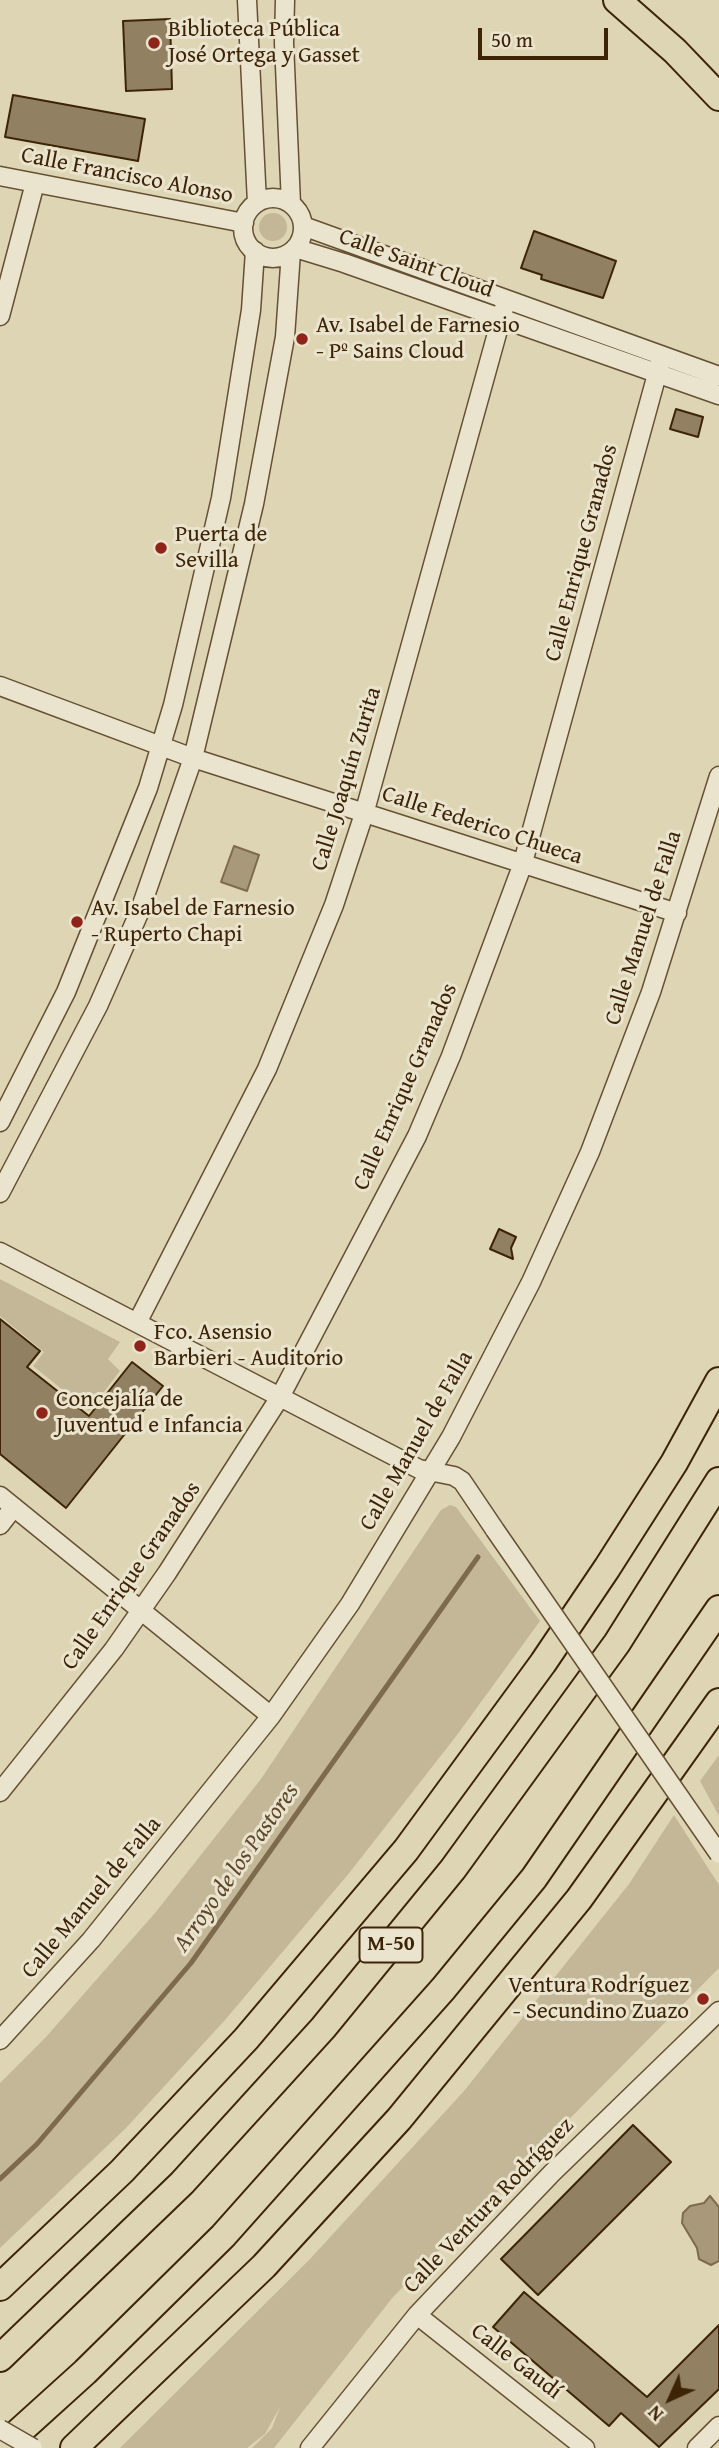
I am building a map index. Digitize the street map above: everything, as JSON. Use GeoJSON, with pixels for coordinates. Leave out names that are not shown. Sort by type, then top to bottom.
{"type":"FeatureCollection","features":[{"type":"Feature","properties":{"kind":"highway"},"geometry":{"type":"LineString","coordinates":[[617,0],[675,51],[719,97]]}},
{"type":"Feature","properties":{"kind":"highway"},"geometry":{"type":"LineString","coordinates":[[0,2287],[122,2171],[246,2039],[406,1850],[535,1674],[607,1568],[674,1463],[719,1381]]}},
{"type":"Feature","properties":{"kind":"highway","name":"M-50"},"geometry":{"type":"LineString","coordinates":[[0,2358],[182,2183],[323,2028],[446,1879],[617,1643],[719,1481]]}},
{"type":"Feature","properties":{"kind":"highway","name":"M-50"},"geometry":{"type":"LineString","coordinates":[[1,2448],[85,2372],[223,2236],[443,1989],[534,1878],[719,1609]]}},
{"type":"Feature","properties":{"kind":"highway"},"geometry":{"type":"LineString","coordinates":[[74,2448],[264,2266],[400,2119],[579,1899],[719,1702]]}},
{"type":"Feature","properties":{"kind":"street"},"geometry":{"type":"LineString","coordinates":[[0,1122],[66,992],[148,788],[221,498],[251,310],[255,251],[244,233],[244,223],[257,203],[247,0]]}},
{"type":"Feature","properties":{"kind":"street"},"geometry":{"type":"LineString","coordinates":[[285,0],[284,43],[291,204]]}},
{"type":"Feature","properties":{"kind":"street","name":"Calle Francisco Alonso"},"geometry":{"type":"LineString","coordinates":[[0,176],[244,223]]}},
{"type":"Feature","properties":{"kind":"street"},"geometry":{"type":"LineString","coordinates":[[0,316],[35,183]]}},
{"type":"Feature","properties":{"kind":"street"},"geometry":{"type":"LineString","coordinates":[[0,1193],[98,1006],[139,912],[192,758],[254,505],[285,337],[293,250],[303,226],[300,214],[291,204],[274,198],[257,203]]}},
{"type":"Feature","properties":{"kind":"street","name":"Calle Saint Cloud"},"geometry":{"type":"LineString","coordinates":[[303,226],[506,301],[659,365],[719,395]]}},
{"type":"Feature","properties":{"kind":"street"},"geometry":{"type":"LineString","coordinates":[[255,251],[272,258],[293,250]]}},
{"type":"Feature","properties":{"kind":"street","name":"Calle Saint Cloud"},"geometry":{"type":"LineString","coordinates":[[293,250],[344,262],[501,320],[659,365],[719,376]]}},
{"type":"Feature","properties":{"kind":"street","name":"Calle Joaquín Zurita"},"geometry":{"type":"LineString","coordinates":[[137,1323],[267,1069],[300,993],[365,814],[506,301]]}},
{"type":"Feature","properties":{"kind":"street","name":"Calle Enrique Granados"},"geometry":{"type":"LineString","coordinates":[[0,1792],[65,1713],[142,1610],[280,1397],[416,1136],[451,1056],[522,866],[659,365]]}},
{"type":"Feature","properties":{"kind":"street","name":"Calle Federico Chueca"},"geometry":{"type":"LineString","coordinates":[[0,686],[161,744],[192,758],[522,866],[677,913]]}},
{"type":"Feature","properties":{"kind":"street","name":"Calle Manuel de Falla"},"geometry":{"type":"LineString","coordinates":[[0,2040],[100,1930],[271,1716],[350,1604],[483,1379],[590,1152],[677,913],[719,776]]}},
{"type":"Feature","properties":{"kind":"street"},"geometry":{"type":"LineString","coordinates":[[0,1252],[419,1469],[445,1472],[462,1481],[719,1854]]}},
{"type":"Feature","properties":{"kind":"street"},"geometry":{"type":"LineString","coordinates":[[0,1525],[7,1502],[271,1716]]}},
{"type":"Feature","properties":{"kind":"street","name":"Calle Ventura Rodríguez"},"geometry":{"type":"LineString","coordinates":[[310,2448],[417,2315],[552,2173],[719,2011]]}},
{"type":"Feature","properties":{"kind":"street","name":"Calle Gaudí"},"geometry":{"type":"LineString","coordinates":[[417,2315],[585,2448]]}},
{"type":"Feature","properties":{"kind":"street"},"geometry":{"type":"LineString","coordinates":[[697,2448],[719,2426]]}},
{"type":"Feature","properties":{"kind":"street"},"geometry":{"type":"LineString","coordinates":[[0,2429],[33,2448]]}},
{"type":"Feature","properties":{"kind":"shaded area"},"geometry":{"type":"Polygon","coordinates":[[[273,213],[283,217],[287,227],[283,237],[273,241],[263,237],[259,227],[263,217],[273,213]]]}},
{"type":"Feature","properties":{"kind":"shaded area"},"geometry":{"type":"Polygon","coordinates":[[[234,846],[259,855],[247,891],[221,882],[234,846]]]}},
{"type":"Feature","properties":{"kind":"shaded area"},"geometry":{"type":"Polygon","coordinates":[[[0,1279],[120,1342],[108,1359],[120,1371],[89,1411],[33,1366],[44,1352],[0,1316],[0,1279]]]}},
{"type":"Feature","properties":{"kind":"shaded area"},"geometry":{"type":"Polygon","coordinates":[[[450,1505],[456,1507],[540,1621],[457,1735],[350,1872],[225,2020],[126,2128],[0,2248],[0,2083],[46,2037],[155,1913],[261,1779],[441,1510],[450,1505]]]}},
{"type":"Feature","properties":{"kind":"shaded area"},"geometry":{"type":"Polygon","coordinates":[[[719,1755],[719,1816],[700,1781],[719,1755]]]}},
{"type":"Feature","properties":{"kind":"shaded area"},"geometry":{"type":"Polygon","coordinates":[[[674,1815],[719,1885],[719,1968],[393,2297],[274,2448],[252,2448],[272,2428],[280,2407],[265,2434],[247,2448],[120,2448],[310,2259],[464,2091],[629,1884],[674,1815]]]}},
{"type":"Feature","properties":{"kind":"shaded area"},"geometry":{"type":"Polygon","coordinates":[[[710,2196],[719,2207],[719,2261],[711,2265],[699,2259],[697,2248],[682,2223],[683,2213],[690,2206],[704,2203],[710,2196]]]}},
{"type":"Feature","properties":{"kind":"building"},"geometry":{"type":"Polygon","coordinates":[[[170,19],[172,89],[126,91],[123,21],[170,19]]]}},
{"type":"Feature","properties":{"kind":"building"},"geometry":{"type":"Polygon","coordinates":[[[13,95],[145,119],[138,161],[5,137],[13,95]]]}},
{"type":"Feature","properties":{"kind":"building"},"geometry":{"type":"Polygon","coordinates":[[[534,231],[616,261],[603,298],[541,279],[542,275],[521,268],[534,231]]]}},
{"type":"Feature","properties":{"kind":"building"},"geometry":{"type":"Polygon","coordinates":[[[676,409],[703,417],[698,437],[670,429],[676,409]]]}},
{"type":"Feature","properties":{"kind":"building"},"geometry":{"type":"Polygon","coordinates":[[[499,1229],[516,1237],[511,1248],[513,1259],[490,1249],[499,1229]]]}},
{"type":"Feature","properties":{"kind":"building","name":"Concejalía de Juventud e Infancia"},"geometry":{"type":"Polygon","coordinates":[[[0,1319],[40,1351],[27,1367],[89,1416],[132,1362],[163,1386],[66,1508],[0,1454],[0,1319]]]}},
{"type":"Feature","properties":{"kind":"building"},"geometry":{"type":"Polygon","coordinates":[[[633,2125],[671,2162],[538,2295],[501,2259],[633,2125]]]}},
{"type":"Feature","properties":{"kind":"building"},"geometry":{"type":"Polygon","coordinates":[[[524,2292],[647,2397],[719,2325],[719,2389],[659,2447],[621,2413],[609,2426],[493,2327],[524,2292]]]}},
{"type":"Feature","properties":{"kind":"waterway","name":"Arroyo de los Pastores"},"geometry":{"type":"LineString","coordinates":[[0,2179],[37,2144],[191,1963],[478,1557]]}},
{"type":"Feature","properties":{"kind":"place","name":"Biblioteca Pública José Ortega y Gasset"},"geometry":{"type":"Point","coordinates":[154,43]}},
{"type":"Feature","properties":{"kind":"place","name":"Av. Isabel de Farnesio - Pº Sains Cloud"},"geometry":{"type":"Point","coordinates":[302,339]}},
{"type":"Feature","properties":{"kind":"place","name":"Puerta de Sevilla"},"geometry":{"type":"Point","coordinates":[161,548]}},
{"type":"Feature","properties":{"kind":"place","name":"Av. Isabel de Farnesio - Ruperto Chapi"},"geometry":{"type":"Point","coordinates":[77,922]}},
{"type":"Feature","properties":{"kind":"place","name":"Fco. Asensio Barbieri - Auditorio"},"geometry":{"type":"Point","coordinates":[140,1346]}},
{"type":"Feature","properties":{"kind":"place","name":"Concejalía de Juventud e Infancia"},"geometry":{"type":"Point","coordinates":[42,1413]}},
{"type":"Feature","properties":{"kind":"place","name":"Ventura Rodríguez - Secundino Zuazo"},"geometry":{"type":"Point","coordinates":[703,1999]}}]}
